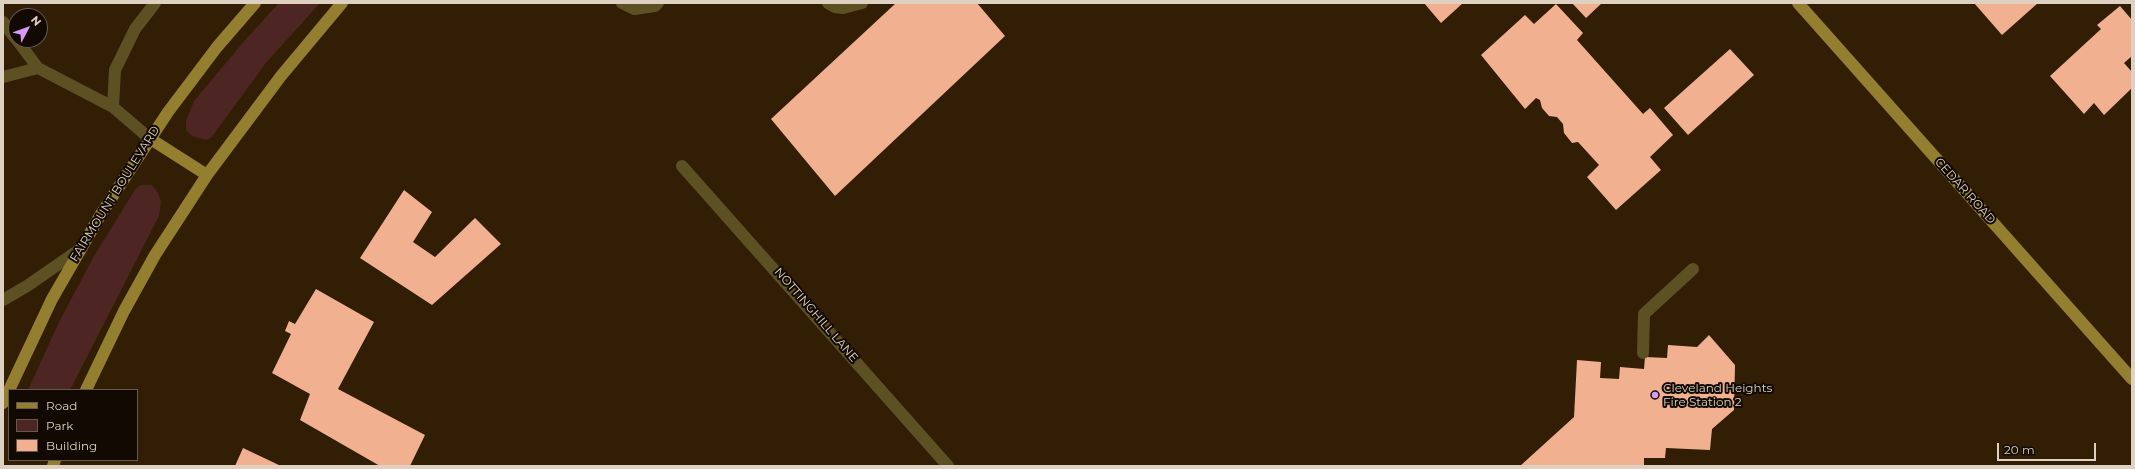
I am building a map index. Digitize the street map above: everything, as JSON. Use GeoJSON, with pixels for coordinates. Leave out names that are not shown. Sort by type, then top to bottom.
{"type":"FeatureCollection","features":[{"type":"Feature","properties":{"kind":"main road","name":"FAIRMOUNT BOULEVARD"},"geometry":{"type":"LineString","coordinates":[[10,389],[52,299],[79,250],[149,138],[200,68],[255,3]]}},
{"type":"Feature","properties":{"kind":"main road"},"geometry":{"type":"LineString","coordinates":[[86,389],[155,255],[207,175],[276,81],[342,3]]}},
{"type":"Feature","properties":{"kind":"main road","name":"CEDAR ROAD"},"geometry":{"type":"LineString","coordinates":[[1798,3],[2132,379]]}},
{"type":"Feature","properties":{"kind":"main road"},"geometry":{"type":"LineString","coordinates":[[149,138],[207,175]]}},
{"type":"Feature","properties":{"kind":"main road","name":"FAIRMOUNT BOULEVARD"},"geometry":{"type":"LineString","coordinates":[[3,403],[8,392]]}},
{"type":"Feature","properties":{"kind":"street"},"geometry":{"type":"LineString","coordinates":[[113,107],[116,70],[135,30],[155,3]]}},
{"type":"Feature","properties":{"kind":"street"},"geometry":{"type":"LineString","coordinates":[[622,3],[634,9],[655,6],[658,3]]}},
{"type":"Feature","properties":{"kind":"street"},"geometry":{"type":"LineString","coordinates":[[828,3],[835,8],[843,8],[862,3]]}},
{"type":"Feature","properties":{"kind":"street"},"geometry":{"type":"LineString","coordinates":[[22,48],[38,68],[113,107],[149,138]]}},
{"type":"Feature","properties":{"kind":"street"},"geometry":{"type":"LineString","coordinates":[[3,77],[38,68]]}},
{"type":"Feature","properties":{"kind":"street","name":"NOTTINGHILL LANE"},"geometry":{"type":"LineString","coordinates":[[682,166],[948,466]]}},
{"type":"Feature","properties":{"kind":"street"},"geometry":{"type":"LineString","coordinates":[[3,300],[27,286],[79,250]]}},
{"type":"Feature","properties":{"kind":"street"},"geometry":{"type":"LineString","coordinates":[[1643,353],[1644,314],[1692,269]]}},
{"type":"Feature","properties":{"kind":"green space"},"geometry":{"type":"Polygon","coordinates":[[[279,3],[320,3],[265,64],[211,138],[206,140],[192,136],[186,130],[186,121],[194,101],[246,39],[279,3]]]}},
{"type":"Feature","properties":{"kind":"green space"},"geometry":{"type":"Polygon","coordinates":[[[141,185],[152,185],[158,193],[161,202],[159,216],[71,389],[28,389],[59,322],[94,256],[136,188],[141,185]]]}},
{"type":"Feature","properties":{"kind":"building"},"geometry":{"type":"Polygon","coordinates":[[[896,3],[977,3],[1005,36],[835,196],[771,119],[896,3]]]}},
{"type":"Feature","properties":{"kind":"building"},"geometry":{"type":"Polygon","coordinates":[[[1424,3],[1463,3],[1441,23],[1424,3]]]}},
{"type":"Feature","properties":{"kind":"building"},"geometry":{"type":"Polygon","coordinates":[[[1572,3],[1602,3],[1586,18],[1572,3]]]}},
{"type":"Feature","properties":{"kind":"building"},"geometry":{"type":"Polygon","coordinates":[[[1974,3],[2038,3],[2002,35],[1974,3]]]}},
{"type":"Feature","properties":{"kind":"building"},"geometry":{"type":"Polygon","coordinates":[[[1556,4],[1583,33],[1577,40],[1643,114],[1650,108],[1673,135],[1650,157],[1661,170],[1616,210],[1587,177],[1599,165],[1578,142],[1572,143],[1564,133],[1563,124],[1557,117],[1549,116],[1542,108],[1540,100],[1536,98],[1525,109],[1481,55],[1525,15],[1534,24],[1556,4]]]}},
{"type":"Feature","properties":{"kind":"building"},"geometry":{"type":"Polygon","coordinates":[[[2120,6],[2132,20],[2132,56],[2124,63],[2132,72],[2132,88],[2104,115],[2094,103],[2084,114],[2050,76],[2101,29],[2097,25],[2120,6]]]}},
{"type":"Feature","properties":{"kind":"building"},"geometry":{"type":"Polygon","coordinates":[[[1730,49],[1754,75],[1688,135],[1664,108],[1730,49]]]}},
{"type":"Feature","properties":{"kind":"building"},"geometry":{"type":"Polygon","coordinates":[[[404,190],[432,212],[413,242],[435,257],[475,218],[501,244],[432,305],[360,258],[404,190]]]}},
{"type":"Feature","properties":{"kind":"building"},"geometry":{"type":"Polygon","coordinates":[[[316,289],[374,322],[338,389],[425,435],[410,466],[380,466],[300,420],[310,394],[272,373],[291,334],[285,331],[289,321],[295,324],[316,289]]]}},
{"type":"Feature","properties":{"kind":"building","name":"Cleveland Heights Fire Station 2"},"geometry":{"type":"Polygon","coordinates":[[[1709,335],[1735,365],[1734,410],[1712,429],[1710,450],[1666,448],[1665,458],[1644,458],[1644,466],[1520,466],[1574,417],[1577,360],[1601,362],[1600,378],[1619,379],[1620,367],[1644,369],[1645,357],[1667,358],[1668,345],[1697,347],[1709,335]]]}},
{"type":"Feature","properties":{"kind":"building"},"geometry":{"type":"Polygon","coordinates":[[[243,448],[281,466],[235,466],[243,448]]]}},
{"type":"Feature","properties":{"kind":"place","name":"Cleveland Heights Fire Station 2"},"geometry":{"type":"Point","coordinates":[1655,395]}}]}
